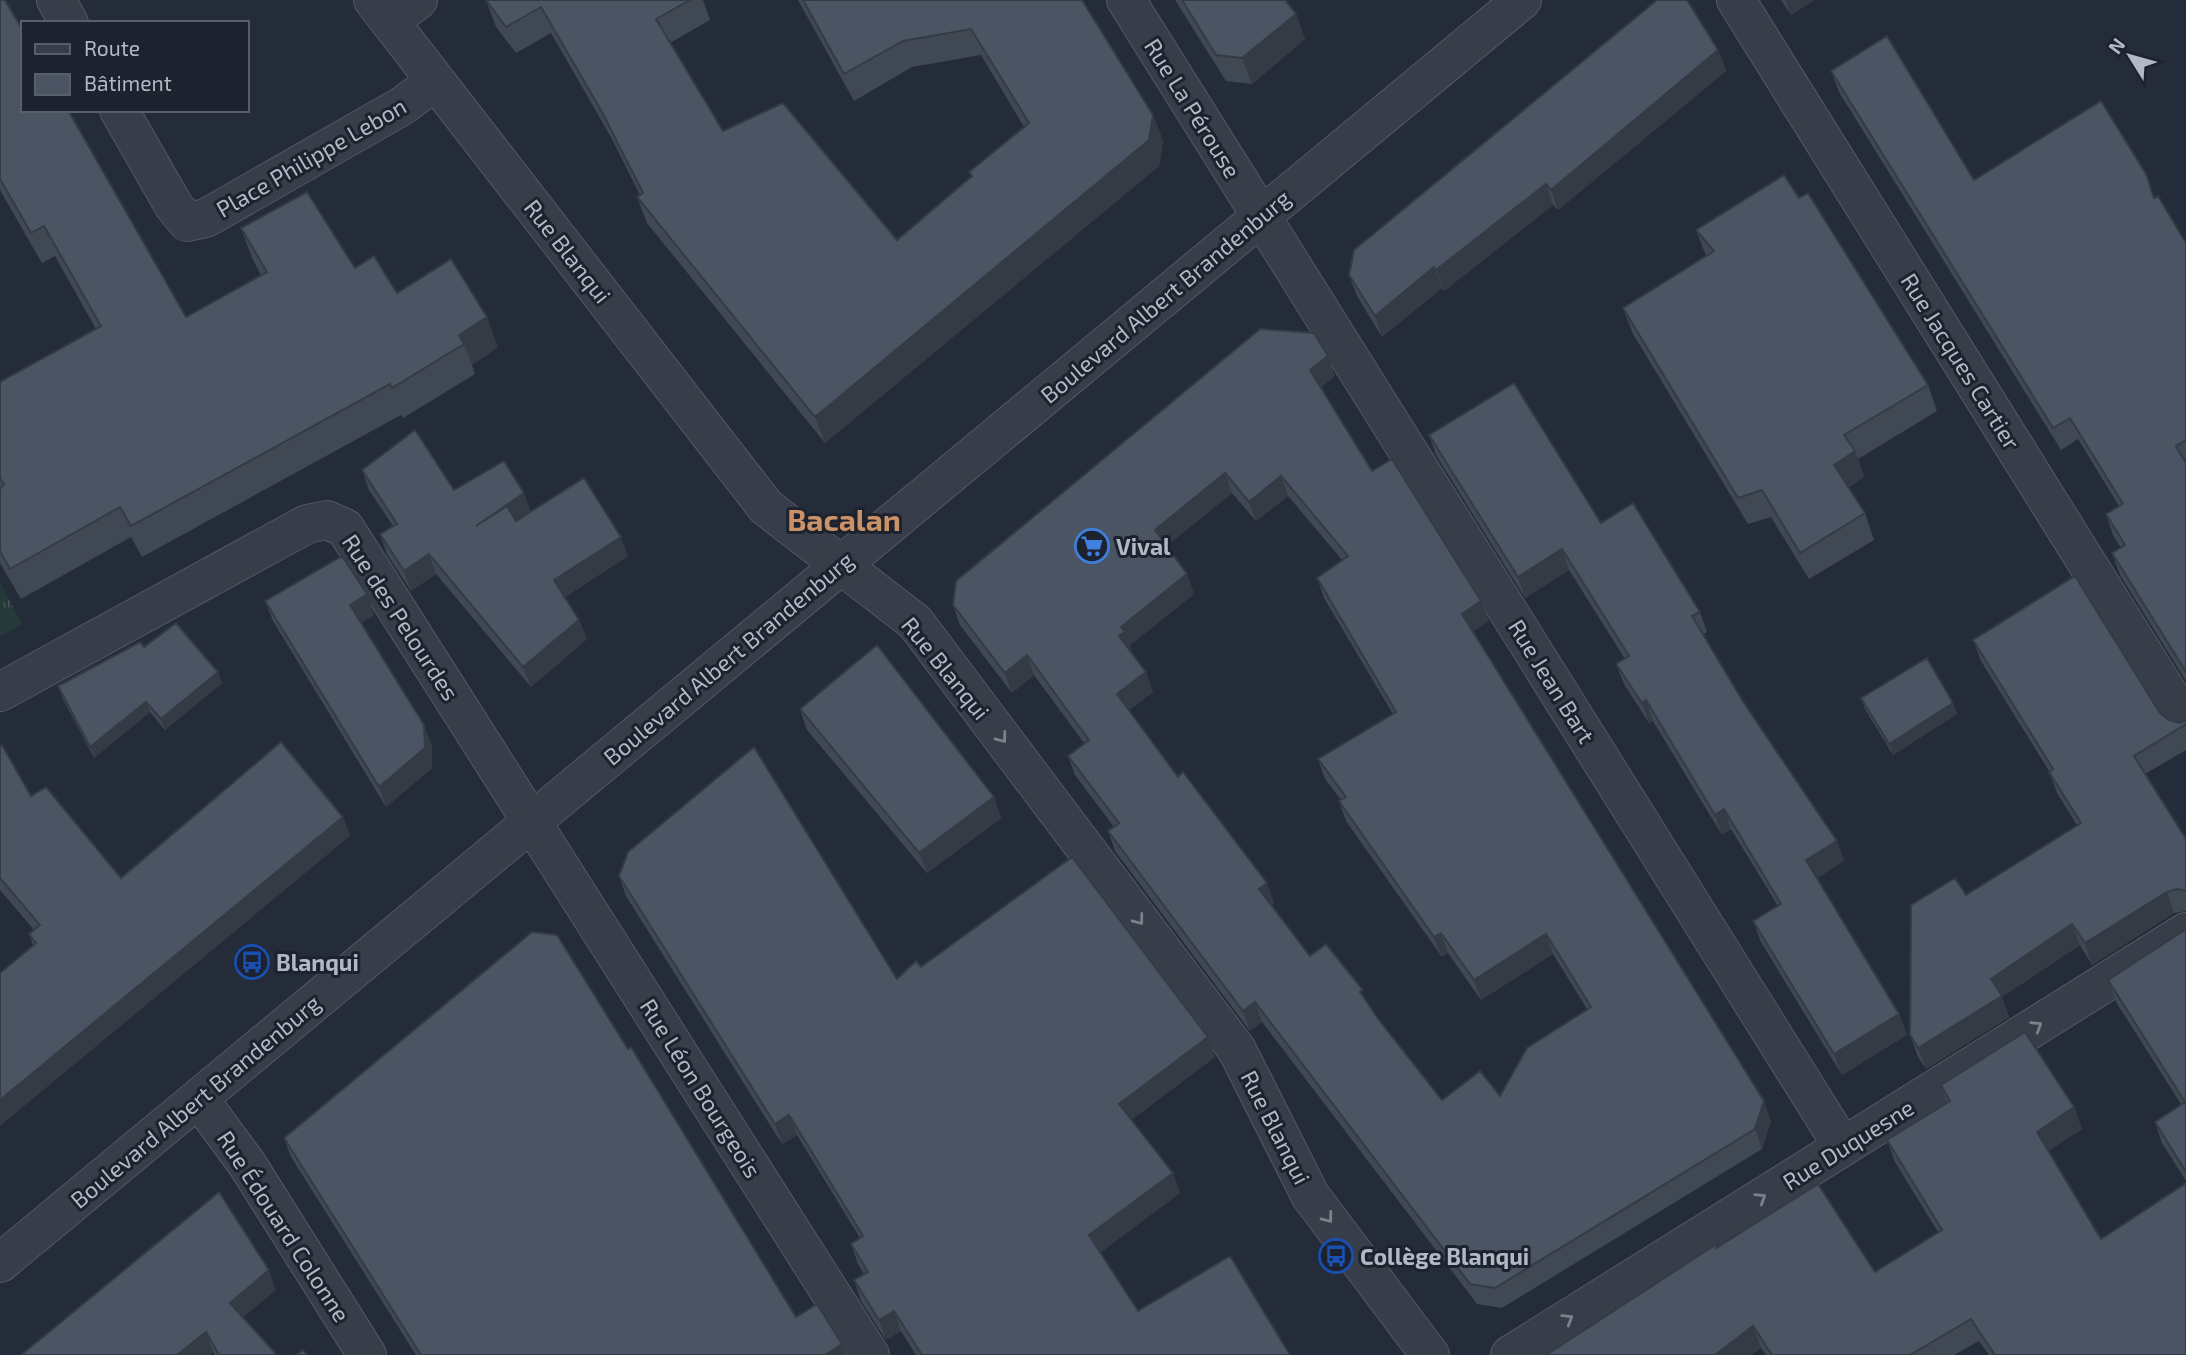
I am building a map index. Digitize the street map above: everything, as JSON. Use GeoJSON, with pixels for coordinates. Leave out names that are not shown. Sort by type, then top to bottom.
{"type":"FeatureCollection","features":[{"type":"Feature","properties":{"kind":"street"},"geometry":{"type":"LineString","coordinates":[[55,0],[68,21]]}},
{"type":"Feature","properties":{"kind":"street","name":"Rue La Pérouse"},"geometry":{"type":"LineString","coordinates":[[1126,0],[1261,216]]}},
{"type":"Feature","properties":{"kind":"street","name":"Boulevard Albert Brandenburg"},"geometry":{"type":"LineString","coordinates":[[0,1263],[1522,0]]}},
{"type":"Feature","properties":{"kind":"street","name":"Rue Jacques Cartier"},"geometry":{"type":"LineString","coordinates":[[1736,0],[2186,722]]}},
{"type":"Feature","properties":{"kind":"street","name":"Rue Blanqui"},"geometry":{"type":"LineString","coordinates":[[394,7],[436,81],[766,507],[839,566],[915,622],[1237,1050],[1311,1195],[1430,1355]]}},
{"type":"Feature","properties":{"kind":"street","name":"Place Philippe Lebon"},"geometry":{"type":"LineString","coordinates":[[120,112],[174,206],[187,222],[206,218],[402,106],[436,81]]}},
{"type":"Feature","properties":{"kind":"street","name":"Rue Jean Bart"},"geometry":{"type":"LineString","coordinates":[[1261,216],[1843,1147]]}},
{"type":"Feature","properties":{"kind":"street","name":"Rue des Pelourdes"},"geometry":{"type":"LineString","coordinates":[[0,692],[307,524],[327,520],[345,528],[533,821]]}},
{"type":"Feature","properties":{"kind":"street","name":"Rue Léon Bourgeois"},"geometry":{"type":"LineString","coordinates":[[533,821],[870,1355]]}},
{"type":"Feature","properties":{"kind":"street","name":"Rue Duquesne"},"geometry":{"type":"LineString","coordinates":[[1510,1355],[2186,932]]}},
{"type":"Feature","properties":{"kind":"street","name":"Rue Édouard Colonne"},"geometry":{"type":"LineString","coordinates":[[199,1099],[247,1164],[367,1355]]}},
{"type":"Feature","properties":{"kind":"green space"},"geometry":{"type":"Polygon","coordinates":[[[0,582],[22,624],[0,636],[0,582]]]}},
{"type":"Feature","properties":{"kind":"building"},"geometry":{"type":"Polygon","coordinates":[[[0,0],[5,0],[21,28],[21,112],[69,112],[186,317],[267,272],[241,228],[307,192],[355,268],[374,256],[397,293],[451,259],[487,317],[459,335],[464,344],[392,388],[390,384],[131,526],[120,507],[10,569],[0,551],[0,488],[4,485],[0,478],[0,382],[101,326],[44,226],[31,233],[0,179],[0,0]]]}},
{"type":"Feature","properties":{"kind":"building"},"geometry":{"type":"Polygon","coordinates":[[[486,0],[690,0],[656,19],[723,131],[783,103],[897,240],[972,176],[969,172],[1029,123],[971,29],[903,41],[844,74],[803,0],[1082,0],[1153,115],[1149,140],[815,417],[637,197],[643,193],[602,112],[541,7],[506,27],[486,0]]]}},
{"type":"Feature","properties":{"kind":"building"},"geometry":{"type":"Polygon","coordinates":[[[1182,0],[1285,0],[1296,14],[1242,58],[1216,55],[1182,0]]]}},
{"type":"Feature","properties":{"kind":"building"},"geometry":{"type":"Polygon","coordinates":[[[1657,0],[1687,0],[1718,50],[1551,190],[1546,184],[1436,270],[1434,267],[1375,316],[1349,275],[1354,250],[1657,0]]]}},
{"type":"Feature","properties":{"kind":"building"},"geometry":{"type":"Polygon","coordinates":[[[1887,36],[1974,180],[2101,101],[2146,174],[2154,198],[2158,196],[2186,243],[2186,440],[2176,446],[2186,463],[2186,672],[2112,553],[2125,545],[2106,514],[2123,504],[2070,418],[2053,428],[1831,71],[1887,36]]]}},
{"type":"Feature","properties":{"kind":"building"},"geometry":{"type":"Polygon","coordinates":[[[1784,175],[1799,198],[1808,193],[1928,385],[1844,435],[1855,451],[1834,465],[1865,513],[1800,553],[1762,490],[1738,498],[1623,308],[1714,251],[1696,230],[1784,175]]]}},
{"type":"Feature","properties":{"kind":"building"},"geometry":{"type":"Polygon","coordinates":[[[1260,329],[1314,333],[1328,356],[1310,370],[1372,471],[1392,459],[1481,601],[1462,614],[1764,1101],[1755,1129],[1495,1288],[1470,1284],[1255,1002],[1243,1011],[1108,831],[1119,823],[1068,756],[1089,740],[1027,655],[1005,673],[953,605],[956,581],[1260,329]],[[1225,473],[1155,530],[1187,574],[1121,627],[1125,632],[1119,636],[1146,672],[1117,694],[1178,777],[1183,772],[1267,883],[1259,889],[1310,956],[1326,944],[1363,990],[1360,992],[1379,1020],[1442,1100],[1480,1071],[1500,1096],[1527,1048],[1591,1007],[1546,934],[1474,980],[1441,933],[1434,937],[1339,801],[1346,797],[1318,759],[1396,712],[1317,578],[1348,556],[1281,476],[1249,502],[1225,473]]]}},
{"type":"Feature","properties":{"kind":"building"},"geometry":{"type":"Polygon","coordinates":[[[1514,383],[1601,523],[1633,503],[1700,612],[1692,616],[1744,703],[1837,841],[1806,860],[1899,1014],[1834,1054],[1753,921],[1781,904],[1724,809],[1715,815],[1646,700],[1642,703],[1616,664],[1629,656],[1562,549],[1518,577],[1429,435],[1514,383]]]}},
{"type":"Feature","properties":{"kind":"building"},"geometry":{"type":"Polygon","coordinates":[[[415,430],[454,490],[504,461],[524,493],[476,526],[507,506],[516,521],[584,478],[621,537],[554,580],[579,620],[523,667],[429,554],[404,571],[380,534],[397,524],[362,470],[415,430]]]}},
{"type":"Feature","properties":{"kind":"building"},"geometry":{"type":"Polygon","coordinates":[[[342,556],[367,594],[350,605],[424,725],[425,748],[379,787],[265,601],[342,556]]]}},
{"type":"Feature","properties":{"kind":"building"},"geometry":{"type":"Polygon","coordinates":[[[2075,576],[2160,713],[2169,720],[2180,723],[2186,720],[2186,724],[2134,756],[2186,839],[2186,891],[2177,889],[2167,892],[2085,943],[2072,924],[1991,979],[2002,996],[1918,1048],[1910,1035],[1911,905],[1955,878],[1966,895],[2081,823],[2049,772],[2053,769],[1973,640],[2075,576]]]}},
{"type":"Feature","properties":{"kind":"building"},"geometry":{"type":"Polygon","coordinates":[[[176,623],[218,672],[161,719],[146,702],[90,747],[58,686],[140,642],[144,647],[176,623]]]}},
{"type":"Feature","properties":{"kind":"building"},"geometry":{"type":"Polygon","coordinates":[[[877,645],[994,797],[919,853],[800,709],[877,645]]]}},
{"type":"Feature","properties":{"kind":"building"},"geometry":{"type":"Polygon","coordinates":[[[1927,658],[1953,703],[1889,744],[1861,698],[1927,658]]]}},
{"type":"Feature","properties":{"kind":"building"},"geometry":{"type":"Polygon","coordinates":[[[281,742],[343,817],[0,1100],[0,973],[36,943],[29,934],[40,925],[0,878],[0,746],[2,745],[31,796],[46,787],[121,878],[281,742]]]}},
{"type":"Feature","properties":{"kind":"building"},"geometry":{"type":"Polygon","coordinates":[[[754,747],[897,979],[916,961],[921,967],[1072,857],[1208,1037],[1119,1104],[1173,1173],[1089,1235],[1138,1311],[1230,1256],[1290,1355],[922,1355],[894,1311],[879,1320],[854,1280],[868,1272],[851,1244],[863,1236],[789,1115],[775,1124],[619,876],[628,852],[754,747]]]}},
{"type":"Feature","properties":{"kind":"building"},"geometry":{"type":"Polygon","coordinates":[[[2186,929],[2186,1172],[2155,1122],[2185,1102],[2108,980],[2186,929]]]}},
{"type":"Feature","properties":{"kind":"building"},"geometry":{"type":"Polygon","coordinates":[[[532,932],[557,935],[628,1049],[631,1047],[796,1317],[817,1304],[842,1344],[825,1355],[421,1355],[284,1138],[532,932]]]}},
{"type":"Feature","properties":{"kind":"building"},"geometry":{"type":"Polygon","coordinates":[[[2025,1032],[2074,1107],[2037,1132],[2101,1239],[2186,1183],[2186,1355],[1995,1355],[1971,1319],[1910,1355],[1772,1355],[1753,1326],[1715,1355],[1546,1355],[1718,1243],[1716,1248],[1818,1184],[1875,1272],[1942,1230],[1887,1140],[1950,1101],[1941,1085],[2025,1032]]]}},
{"type":"Feature","properties":{"kind":"building"},"geometry":{"type":"Polygon","coordinates":[[[219,1192],[269,1270],[230,1303],[277,1355],[219,1355],[206,1332],[177,1355],[21,1355],[219,1192]]]}},
{"type":"Feature","properties":{"kind":"place","name":"Vival"},"geometry":{"type":"Point","coordinates":[1092,546]}},
{"type":"Feature","properties":{"kind":"place","name":"Blanqui"},"geometry":{"type":"Point","coordinates":[252,962]}},
{"type":"Feature","properties":{"kind":"place","name":"Collège Blanqui"},"geometry":{"type":"Point","coordinates":[1336,1256]}},
{"type":"Feature","properties":{"kind":"district","name":"Bacalan"},"geometry":{"type":"Point","coordinates":[844,519]}}]}
